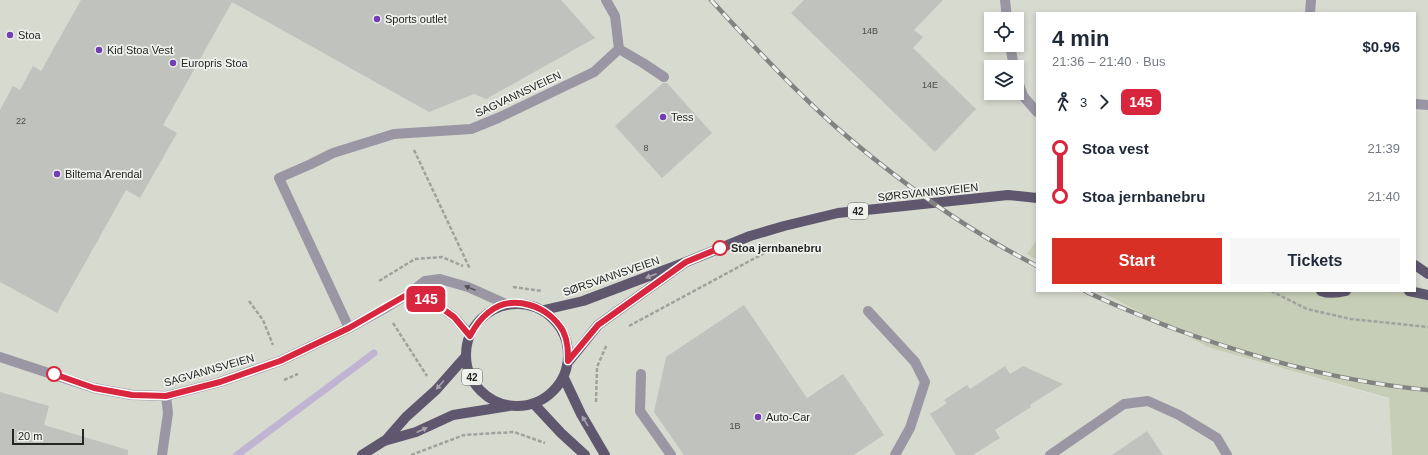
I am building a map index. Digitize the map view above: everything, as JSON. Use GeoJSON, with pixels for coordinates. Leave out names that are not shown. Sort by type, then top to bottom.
{"type":"FeatureCollection","features":[{"type":"Feature","properties":{"kind":"main road","name":"SØRSVANNSVEIEN"},"geometry":{"type":"LineString","coordinates":[[544,310],[583,301],[750,236],[838,213],[1008,195],[1036,198]]}},
{"type":"Feature","properties":{"kind":"main road","name":"SØRSVANNSVEIEN"},"geometry":{"type":"LineString","coordinates":[[568,361],[598,325],[686,262]]}},
{"type":"Feature","properties":{"kind":"main road"},"geometry":{"type":"LineString","coordinates":[[1416,266],[1428,274]]}},
{"type":"Feature","properties":{"kind":"main road"},"geometry":{"type":"LineString","coordinates":[[1325,292],[1343,292]]}},
{"type":"Feature","properties":{"kind":"main road"},"geometry":{"type":"LineString","coordinates":[[1414,292],[1428,295]]}},
{"type":"Feature","properties":{"kind":"main road","name":"42"},"geometry":{"type":"LineString","coordinates":[[519,303],[532,305],[544,310],[555,320],[564,332],[568,347],[568,361],[564,378],[556,389],[546,398],[534,404],[512,406],[497,402],[485,394],[475,383],[468,370],[466,356],[470,336],[478,321],[490,311],[506,304],[519,303]]}},
{"type":"Feature","properties":{"kind":"main road"},"geometry":{"type":"LineString","coordinates":[[362,455],[384,441],[406,417],[436,390],[466,356]]}},
{"type":"Feature","properties":{"kind":"main road"},"geometry":{"type":"LineString","coordinates":[[564,378],[581,414],[605,455]]}},
{"type":"Feature","properties":{"kind":"main road"},"geometry":{"type":"LineString","coordinates":[[534,404],[561,433],[585,455]]}},
{"type":"Feature","properties":{"kind":"main road"},"geometry":{"type":"LineString","coordinates":[[384,441],[416,432],[453,415],[512,406]]}},
{"type":"Feature","properties":{"kind":"street"},"geometry":{"type":"LineString","coordinates":[[606,0],[615,16],[619,49],[664,77]]}},
{"type":"Feature","properties":{"kind":"street"},"geometry":{"type":"LineString","coordinates":[[1004,0],[1006,12]]}},
{"type":"Feature","properties":{"kind":"street"},"geometry":{"type":"LineString","coordinates":[[1310,12],[1311,0]]}},
{"type":"Feature","properties":{"kind":"street","name":"SAGVANNSVEIEN"},"geometry":{"type":"LineString","coordinates":[[349,328],[279,178],[333,153],[394,134],[471,129],[594,72],[619,49]]}},
{"type":"Feature","properties":{"kind":"street"},"geometry":{"type":"LineString","coordinates":[[1024,97],[1036,111]]}},
{"type":"Feature","properties":{"kind":"street"},"geometry":{"type":"LineString","coordinates":[[1416,104],[1428,105]]}},
{"type":"Feature","properties":{"kind":"street","name":"SAGVANNSVEIEN"},"geometry":{"type":"LineString","coordinates":[[0,357],[94,388],[132,395],[166,396],[220,382],[280,361],[349,328],[410,293],[425,281],[440,279],[468,287],[506,304]]}},
{"type":"Feature","properties":{"kind":"street"},"geometry":{"type":"LineString","coordinates":[[410,293],[432,301],[454,317],[470,336]]}},
{"type":"Feature","properties":{"kind":"street"},"geometry":{"type":"LineString","coordinates":[[868,311],[915,362],[925,382],[910,428],[895,455]]}},
{"type":"Feature","properties":{"kind":"street"},"geometry":{"type":"LineString","coordinates":[[641,374],[640,411],[671,455]]}},
{"type":"Feature","properties":{"kind":"street"},"geometry":{"type":"LineString","coordinates":[[162,455],[168,413],[166,396]]}},
{"type":"Feature","properties":{"kind":"street"},"geometry":{"type":"LineString","coordinates":[[1050,455],[1124,404],[1148,401],[1179,414],[1217,438],[1227,455]]}},
{"type":"Feature","properties":{"kind":"path"},"geometry":{"type":"LineString","coordinates":[[416,133],[414,150],[469,268],[476,272]]}},
{"type":"Feature","properties":{"kind":"path"},"geometry":{"type":"LineString","coordinates":[[623,330],[777,246]]}},
{"type":"Feature","properties":{"kind":"path"},"geometry":{"type":"LineString","coordinates":[[511,287],[545,292]]}},
{"type":"Feature","properties":{"kind":"path"},"geometry":{"type":"LineString","coordinates":[[1273,292],[1307,309],[1351,319],[1428,328]]}},
{"type":"Feature","properties":{"kind":"path"},"geometry":{"type":"LineString","coordinates":[[249,301],[263,320],[273,346]]}},
{"type":"Feature","properties":{"kind":"path"},"geometry":{"type":"LineString","coordinates":[[393,322],[431,382]]}},
{"type":"Feature","properties":{"kind":"path"},"geometry":{"type":"LineString","coordinates":[[596,402],[598,367],[608,341]]}},
{"type":"Feature","properties":{"kind":"path"},"geometry":{"type":"LineString","coordinates":[[411,455],[464,435],[514,432],[548,444]]}},
{"type":"Feature","properties":{"kind":"shaded area","name":"Stoa"},"geometry":{"type":"Polygon","coordinates":[[[0,0],[1428,0],[1428,290],[1416,285],[1416,12],[1036,12],[1036,241],[1026,254],[1036,259],[1036,292],[1101,292],[1210,348],[1389,399],[1392,455],[0,455],[0,0]]]}},
{"type":"Feature","properties":{"kind":"green space"},"geometry":{"type":"Polygon","coordinates":[[[1036,241],[1036,259],[1026,254],[1036,241]]]}},
{"type":"Feature","properties":{"kind":"green space"},"geometry":{"type":"Polygon","coordinates":[[[1416,285],[1428,290],[1428,455],[1392,455],[1389,398],[1210,348],[1101,292],[1416,292],[1416,285]]]}},
{"type":"Feature","properties":{"kind":"building"},"geometry":{"type":"Polygon","coordinates":[[[81,0],[561,0],[595,38],[486,99],[474,94],[429,112],[232,2],[163,125],[177,133],[140,198],[126,190],[57,313],[0,282],[0,110],[13,86],[20,90],[33,66],[41,71],[81,0]]]}},
{"type":"Feature","properties":{"kind":"building"},"geometry":{"type":"Polygon","coordinates":[[[804,0],[943,0],[914,30],[923,37],[913,48],[976,109],[935,152],[791,13],[804,0]]]}},
{"type":"Feature","properties":{"kind":"building"},"geometry":{"type":"Polygon","coordinates":[[[663,83],[667,83],[712,133],[662,178],[615,126],[663,83]]]}},
{"type":"Feature","properties":{"kind":"building"},"geometry":{"type":"Polygon","coordinates":[[[744,305],[807,398],[843,374],[884,435],[854,455],[684,455],[654,412],[666,357],[744,305]]]}},
{"type":"Feature","properties":{"kind":"building"},"geometry":{"type":"Polygon","coordinates":[[[1005,366],[1010,374],[1023,366],[1063,384],[995,430],[1000,438],[973,455],[956,455],[930,414],[947,403],[944,400],[967,385],[970,389],[1005,366]]]}},
{"type":"Feature","properties":{"kind":"building"},"geometry":{"type":"Polygon","coordinates":[[[0,392],[49,406],[44,425],[128,450],[128,455],[0,455],[0,392]]]}},
{"type":"Feature","properties":{"kind":"building"},"geometry":{"type":"Polygon","coordinates":[[[1147,431],[1163,455],[1112,455],[1147,431]]]}},
{"type":"Feature","properties":{"kind":"waterway"},"geometry":{"type":"LineString","coordinates":[[237,455],[374,353]]}},
{"type":"Feature","properties":{"kind":"railway"},"geometry":{"type":"LineString","coordinates":[[711,0],[804,97],[836,127],[872,157],[909,186],[967,226],[1036,265]]}},
{"type":"Feature","properties":{"kind":"railway"},"geometry":{"type":"LineString","coordinates":[[1087,292],[1117,306],[1172,328],[1266,359],[1330,375],[1428,390]]}},
{"type":"Feature","properties":{"kind":"bus line","name":"145"},"geometry":{"type":"LineString","coordinates":[[54,374],[94,388],[132,395],[166,396],[220,382],[280,361],[349,328],[410,293],[432,301],[454,317],[470,336],[478,321],[490,311],[506,304],[519,303],[532,305],[544,310],[555,320],[564,332],[568,347],[568,361],[598,325],[686,262],[720,248]]}},
{"type":"Feature","properties":{"kind":"place","name":"Sports outlet"},"geometry":{"type":"Point","coordinates":[377,19]}},
{"type":"Feature","properties":{"kind":"place","name":"Stoa"},"geometry":{"type":"Point","coordinates":[10,35]}},
{"type":"Feature","properties":{"kind":"place","name":"Kid Stoa Vest"},"geometry":{"type":"Point","coordinates":[99,50]}},
{"type":"Feature","properties":{"kind":"place","name":"Europris Stoa"},"geometry":{"type":"Point","coordinates":[173,63]}},
{"type":"Feature","properties":{"kind":"place","name":"Tess"},"geometry":{"type":"Point","coordinates":[663,117]}},
{"type":"Feature","properties":{"kind":"place","name":"Biltema Arendal"},"geometry":{"type":"Point","coordinates":[57,174]}},
{"type":"Feature","properties":{"kind":"place","name":"Stoa jernbanebru"},"geometry":{"type":"Point","coordinates":[720,248]}},
{"type":"Feature","properties":{"kind":"place","name":"Auto-Car"},"geometry":{"type":"Point","coordinates":[758,417]}}]}
